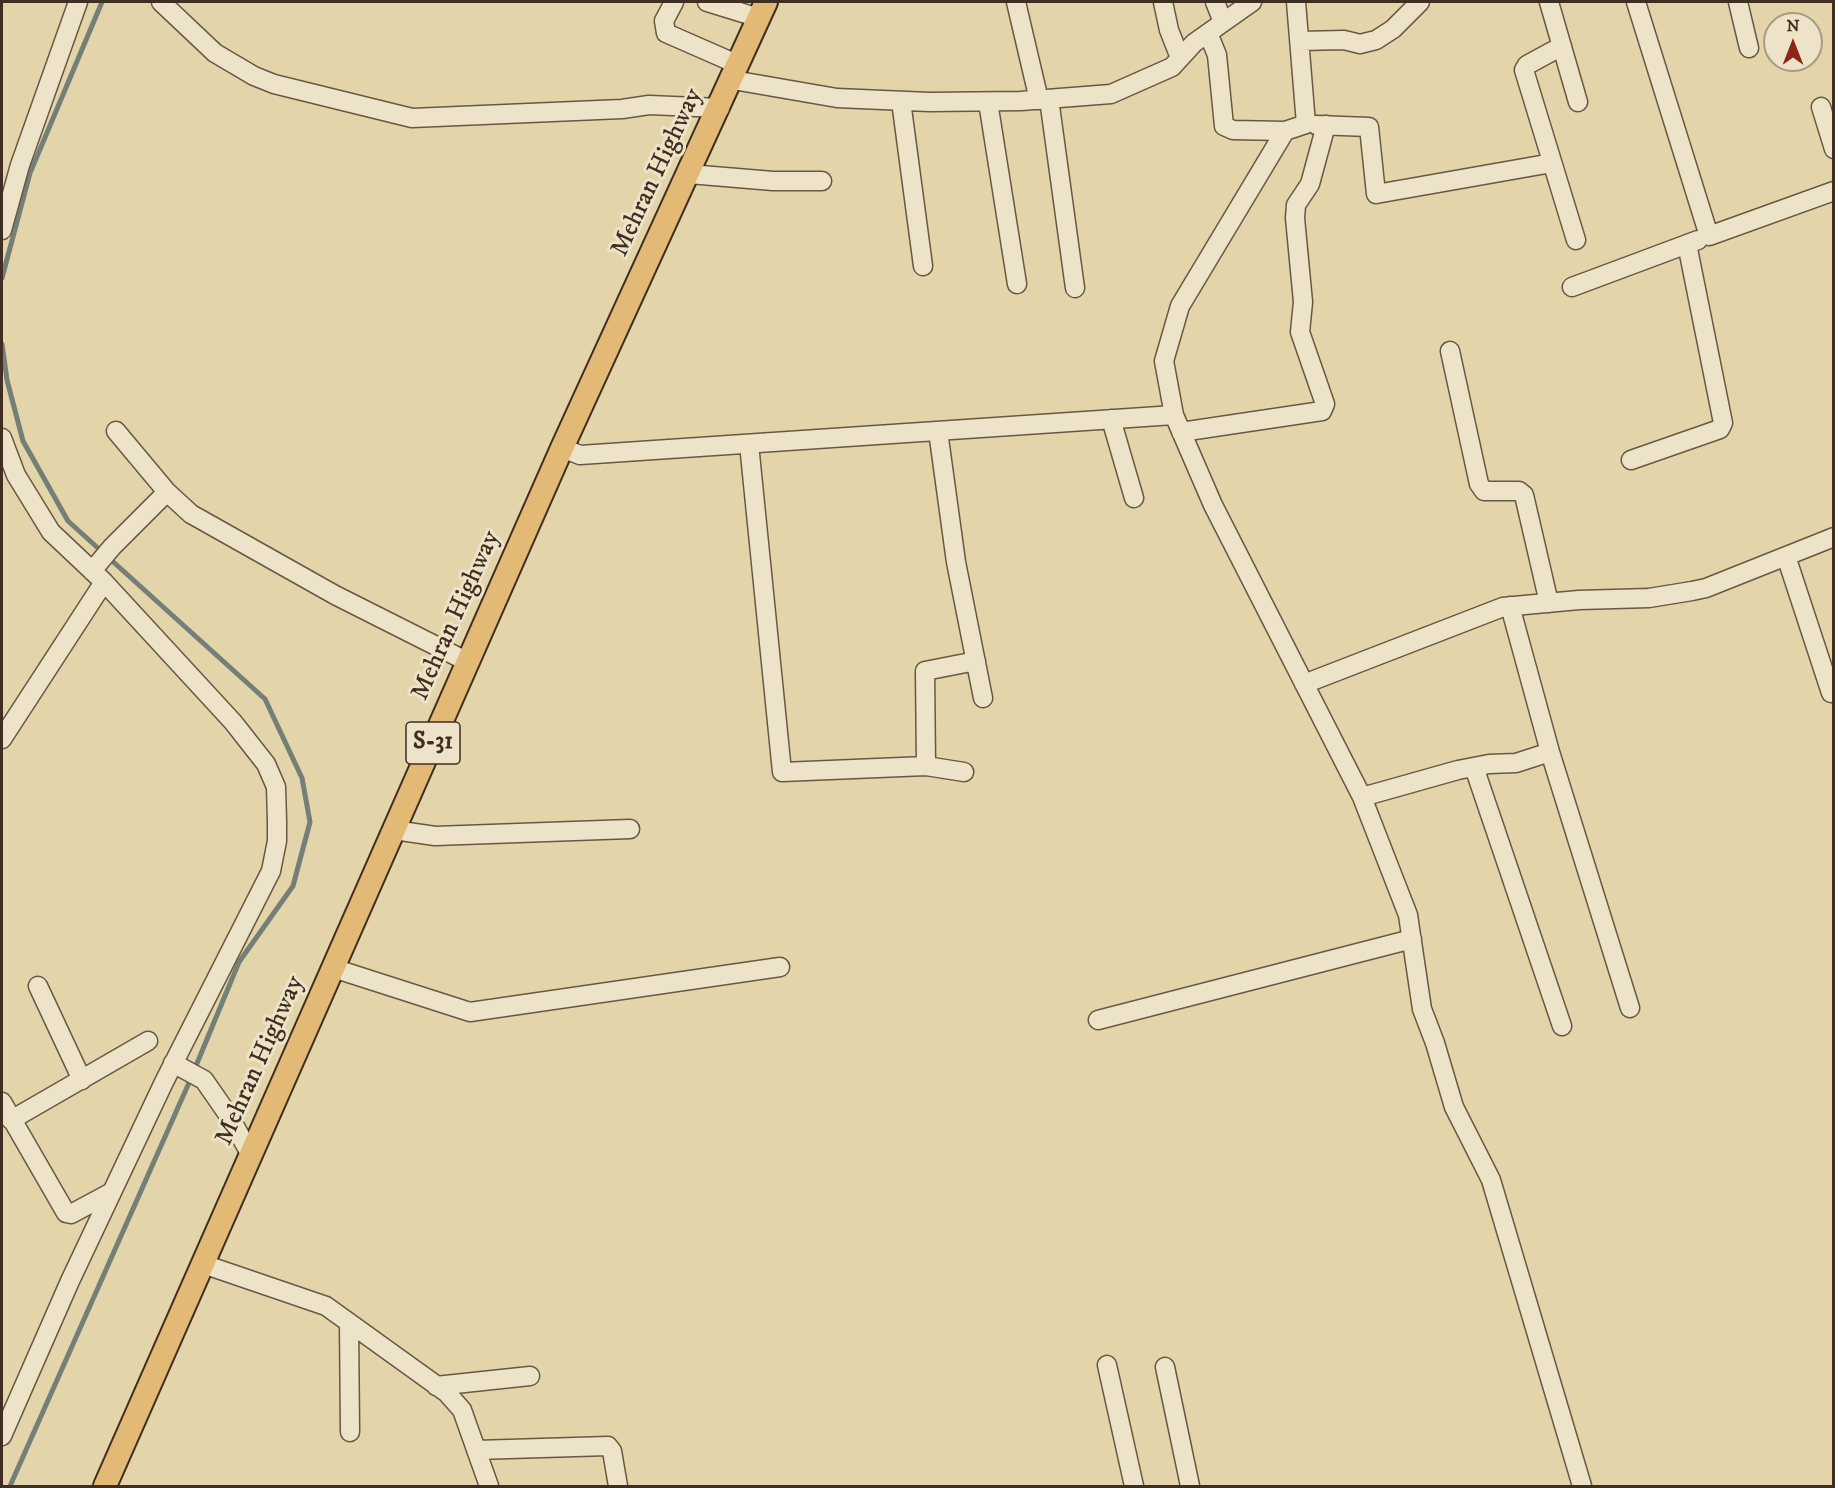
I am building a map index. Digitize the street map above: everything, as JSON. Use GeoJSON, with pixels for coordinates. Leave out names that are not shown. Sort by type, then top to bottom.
{"type":"FeatureCollection","features":[{"type":"Feature","properties":{"kind":"main road","name":"Mehran Highway"},"geometry":{"type":"LineString","coordinates":[[105,1486],[562,448],[763,10]]}},
{"type":"Feature","properties":{"kind":"street"},"geometry":{"type":"LineString","coordinates":[[2,230],[6,194],[78,2]]}},
{"type":"Feature","properties":{"kind":"street"},"geometry":{"type":"LineString","coordinates":[[161,2],[215,53],[254,76],[274,84],[412,118],[622,109],[649,105],[720,108]]}},
{"type":"Feature","properties":{"kind":"street"},"geometry":{"type":"LineString","coordinates":[[674,2],[664,21],[666,33],[736,72],[837,98],[988,102],[1111,94],[1172,67],[1215,27],[1252,2]]}},
{"type":"Feature","properties":{"kind":"street"},"geometry":{"type":"LineString","coordinates":[[707,2],[763,10]]}},
{"type":"Feature","properties":{"kind":"street"},"geometry":{"type":"LineString","coordinates":[[1016,2],[1044,99],[1075,288]]}},
{"type":"Feature","properties":{"kind":"street"},"geometry":{"type":"LineString","coordinates":[[1163,2],[1169,30],[1180,58]]}},
{"type":"Feature","properties":{"kind":"street"},"geometry":{"type":"LineString","coordinates":[[1215,2],[1217,56],[1224,126],[1233,130],[1285,130],[1306,124],[1369,127],[1376,194],[1551,163]]}},
{"type":"Feature","properties":{"kind":"street"},"geometry":{"type":"LineString","coordinates":[[1296,2],[1306,124]]}},
{"type":"Feature","properties":{"kind":"street"},"geometry":{"type":"LineString","coordinates":[[1300,41],[1344,40],[1360,44],[1376,40],[1393,29],[1420,2]]}},
{"type":"Feature","properties":{"kind":"street"},"geometry":{"type":"LineString","coordinates":[[1549,2],[1578,102]]}},
{"type":"Feature","properties":{"kind":"street"},"geometry":{"type":"LineString","coordinates":[[1636,2],[1709,236]]}},
{"type":"Feature","properties":{"kind":"street"},"geometry":{"type":"LineString","coordinates":[[1738,2],[1749,48]]}},
{"type":"Feature","properties":{"kind":"street"},"geometry":{"type":"LineString","coordinates":[[1562,46],[1527,65],[1524,70],[1576,240]]}},
{"type":"Feature","properties":{"kind":"street"},"geometry":{"type":"LineString","coordinates":[[901,101],[923,266]]}},
{"type":"Feature","properties":{"kind":"street"},"geometry":{"type":"LineString","coordinates":[[988,102],[1017,284]]}},
{"type":"Feature","properties":{"kind":"street"},"geometry":{"type":"LineString","coordinates":[[1821,107],[1833,149]]}},
{"type":"Feature","properties":{"kind":"street"},"geometry":{"type":"LineString","coordinates":[[1181,432],[1322,411],[1325,404],[1300,332],[1303,302],[1295,218],[1296,205],[1310,184],[1326,125]]}},
{"type":"Feature","properties":{"kind":"street"},"geometry":{"type":"LineString","coordinates":[[1285,130],[1180,306],[1164,361],[1174,415],[1213,504],[1362,797],[1408,915],[1422,1009],[1435,1043],[1454,1107],[1491,1180],[1582,1486]]}},
{"type":"Feature","properties":{"kind":"street"},"geometry":{"type":"LineString","coordinates":[[689,174],[773,181],[822,181]]}},
{"type":"Feature","properties":{"kind":"street"},"geometry":{"type":"LineString","coordinates":[[1572,287],[1833,191]]}},
{"type":"Feature","properties":{"kind":"street"},"geometry":{"type":"LineString","coordinates":[[1631,460],[1720,429],[1723,423],[1687,244]]}},
{"type":"Feature","properties":{"kind":"street"},"geometry":{"type":"LineString","coordinates":[[1450,351],[1479,484],[1484,491],[1520,491],[1524,495],[1549,603]]}},
{"type":"Feature","properties":{"kind":"street"},"geometry":{"type":"LineString","coordinates":[[562,448],[580,455],[1174,415]]}},
{"type":"Feature","properties":{"kind":"street"},"geometry":{"type":"LineString","coordinates":[[1111,419],[1134,498]]}},
{"type":"Feature","properties":{"kind":"street"},"geometry":{"type":"LineString","coordinates":[[116,431],[168,492],[191,514],[258,555],[468,662]]}},
{"type":"Feature","properties":{"kind":"street"},"geometry":{"type":"LineString","coordinates":[[938,431],[956,562],[983,698]]}},
{"type":"Feature","properties":{"kind":"street"},"geometry":{"type":"LineString","coordinates":[[2,438],[16,475],[51,532],[98,577],[233,722],[266,764],[276,787],[277,841],[271,871],[185,1069],[112,1192],[2,1436]]}},
{"type":"Feature","properties":{"kind":"street"},"geometry":{"type":"LineString","coordinates":[[749,444],[782,772],[926,766],[964,772]]}},
{"type":"Feature","properties":{"kind":"street"},"geometry":{"type":"LineString","coordinates":[[2,739],[98,577],[112,547],[168,492]]}},
{"type":"Feature","properties":{"kind":"street"},"geometry":{"type":"LineString","coordinates":[[1304,684],[1510,606],[1649,598],[1692,591],[1833,537]]}},
{"type":"Feature","properties":{"kind":"street"},"geometry":{"type":"LineString","coordinates":[[1786,556],[1831,693]]}},
{"type":"Feature","properties":{"kind":"street"},"geometry":{"type":"LineString","coordinates":[[1510,606],[1550,752],[1630,1008]]}},
{"type":"Feature","properties":{"kind":"street"},"geometry":{"type":"LineString","coordinates":[[926,766],[925,671],[976,661]]}},
{"type":"Feature","properties":{"kind":"street"},"geometry":{"type":"LineString","coordinates":[[1362,797],[1474,767],[1516,763],[1550,752]]}},
{"type":"Feature","properties":{"kind":"street"},"geometry":{"type":"LineString","coordinates":[[1474,767],[1562,1026]]}},
{"type":"Feature","properties":{"kind":"street"},"geometry":{"type":"LineString","coordinates":[[394,830],[435,836],[630,829]]}},
{"type":"Feature","properties":{"kind":"street"},"geometry":{"type":"LineString","coordinates":[[1098,1020],[1412,939]]}},
{"type":"Feature","properties":{"kind":"street"},"geometry":{"type":"LineString","coordinates":[[333,968],[470,1011],[780,967]]}},
{"type":"Feature","properties":{"kind":"street"},"geometry":{"type":"LineString","coordinates":[[38,987],[82,1080]]}},
{"type":"Feature","properties":{"kind":"street"},"geometry":{"type":"LineString","coordinates":[[11,1120],[148,1041]]}},
{"type":"Feature","properties":{"kind":"street"},"geometry":{"type":"LineString","coordinates":[[185,1069],[230,1116],[251,1155]]}},
{"type":"Feature","properties":{"kind":"street"},"geometry":{"type":"LineString","coordinates":[[2,1102],[66,1213],[71,1214],[112,1192]]}},
{"type":"Feature","properties":{"kind":"street"},"geometry":{"type":"LineString","coordinates":[[202,1264],[326,1306],[456,1400],[462,1410],[489,1486]]}},
{"type":"Feature","properties":{"kind":"street"},"geometry":{"type":"LineString","coordinates":[[348,1323],[350,1432]]}},
{"type":"Feature","properties":{"kind":"street"},"geometry":{"type":"LineString","coordinates":[[1107,1365],[1134,1486]]}},
{"type":"Feature","properties":{"kind":"street"},"geometry":{"type":"LineString","coordinates":[[1165,1367],[1190,1486]]}},
{"type":"Feature","properties":{"kind":"street"},"geometry":{"type":"LineString","coordinates":[[436,1386],[530,1376]]}},
{"type":"Feature","properties":{"kind":"street"},"geometry":{"type":"LineString","coordinates":[[476,1450],[608,1446],[612,1451],[618,1486]]}},
{"type":"Feature","properties":{"kind":"waterway"},"geometry":{"type":"LineString","coordinates":[[2,278],[30,173],[102,2]]}},
{"type":"Feature","properties":{"kind":"waterway"},"geometry":{"type":"LineString","coordinates":[[2,344],[7,380],[23,441],[68,521],[265,699],[302,778],[310,822],[293,886],[239,962],[188,1085],[10,1486]]}}]}
